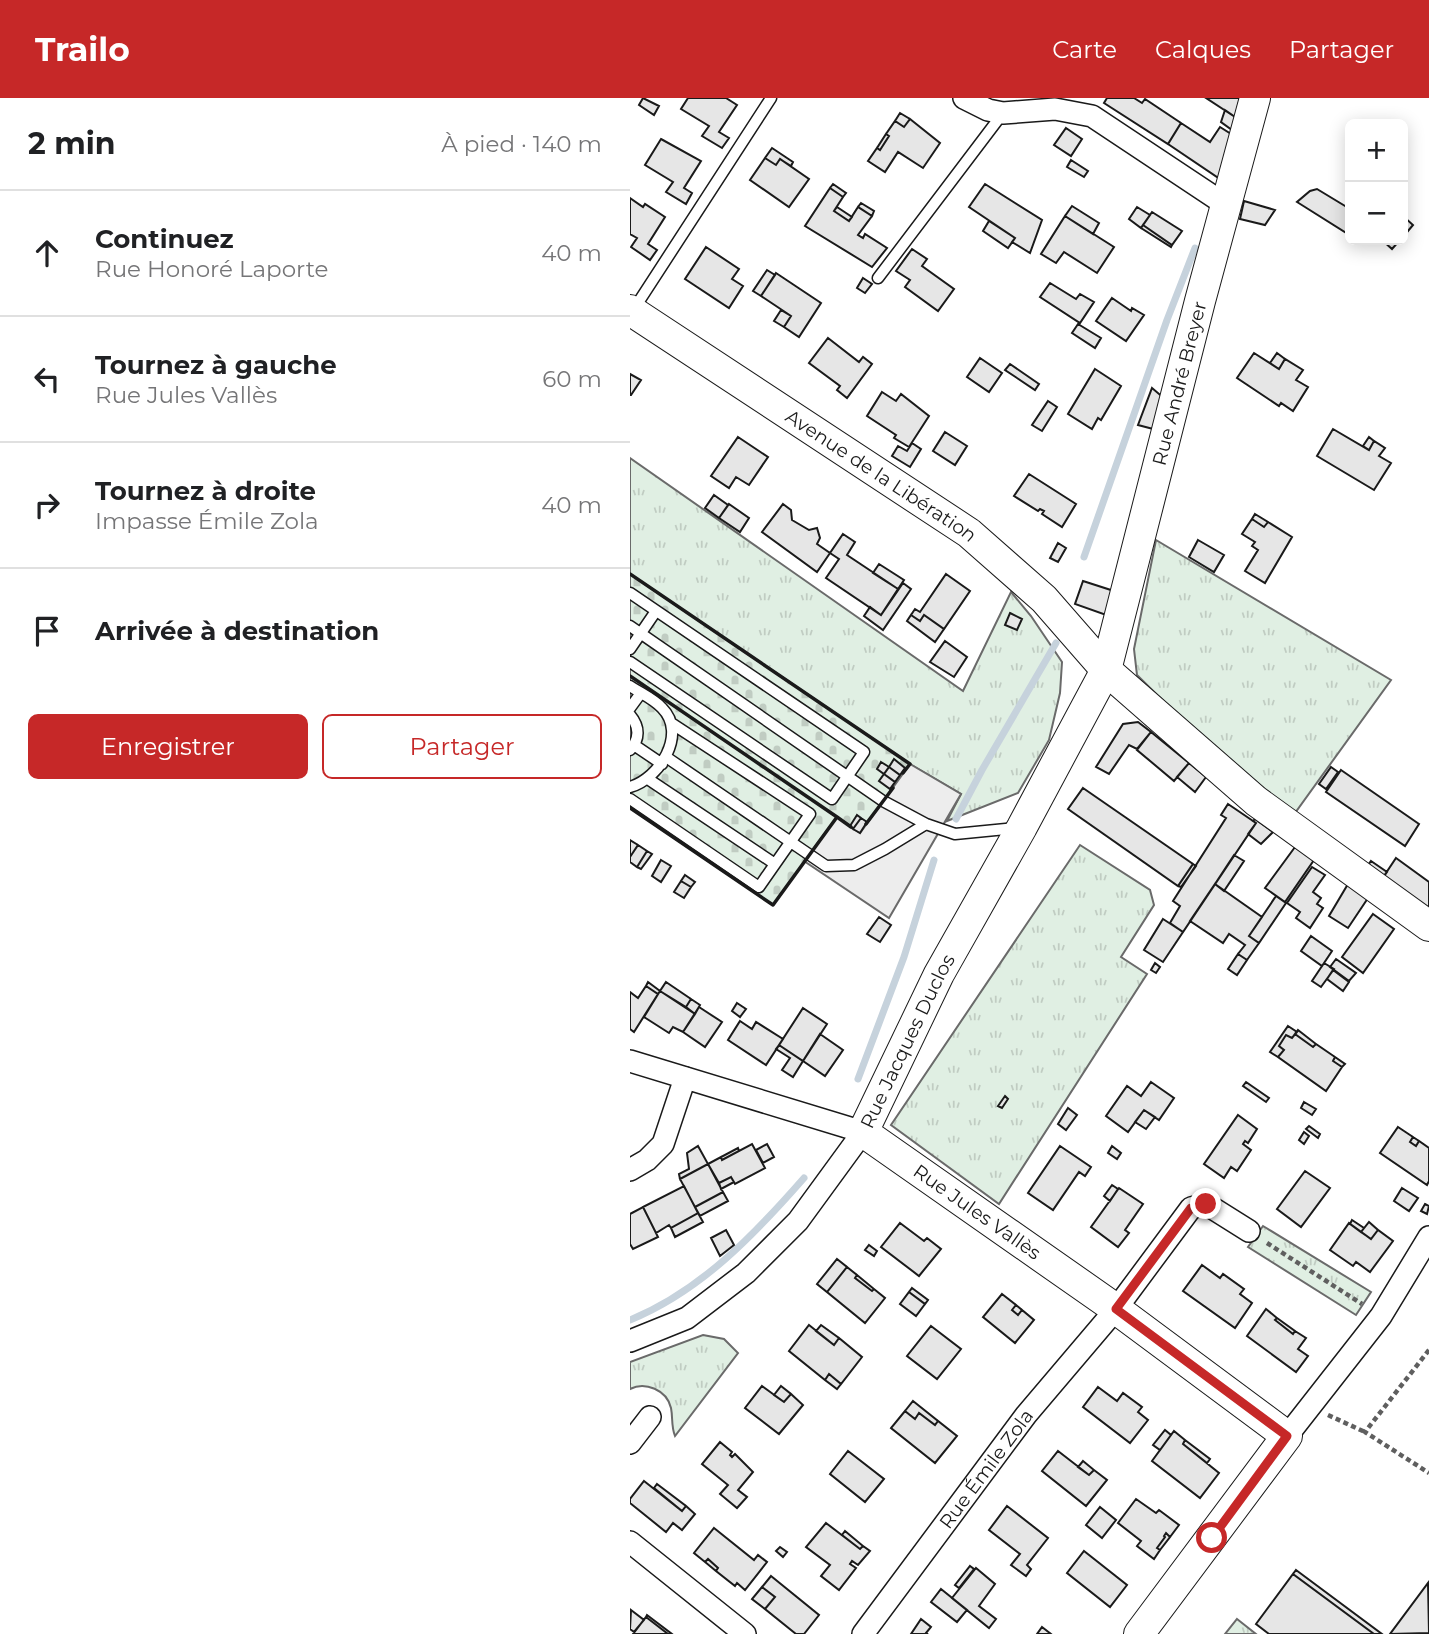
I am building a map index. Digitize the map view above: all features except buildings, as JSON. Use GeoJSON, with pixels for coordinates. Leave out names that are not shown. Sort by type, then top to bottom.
{"type":"FeatureCollection","features":[{"type":"Feature","properties":{"kind":"street"},"geometry":{"type":"LineString","coordinates":[[964,98],[988,110],[1003,113],[1055,109],[1091,116],[1226,205]]}},
{"type":"Feature","properties":{"kind":"street","name":"Rue André Breyer"},"geometry":{"type":"LineString","coordinates":[[1106,670],[1255,98]]}},
{"type":"Feature","properties":{"kind":"street","name":"Avenue de la Libération"},"geometry":{"type":"LineString","coordinates":[[631,311],[969,533],[1044,599],[1106,670],[1256,801],[1429,926]]}},
{"type":"Feature","properties":{"kind":"street","name":"Rue Jacques Duclos"},"geometry":{"type":"LineString","coordinates":[[630,1341],[687,1318],[746,1273],[798,1222],[863,1132],[939,974],[1106,670]]}},
{"type":"Feature","properties":{"kind":"street","name":"Rue Jules Vallès"},"geometry":{"type":"LineString","coordinates":[[630,1062],[863,1132],[1116,1309],[1287,1436]]}},
{"type":"Feature","properties":{"kind":"street"},"geometry":{"type":"LineString","coordinates":[[630,1170],[647,1160],[663,1144],[685,1078]]}},
{"type":"Feature","properties":{"kind":"street","name":"Rue Émile Zola"},"geometry":{"type":"LineString","coordinates":[[863,1634],[1026,1415],[1116,1309],[1191,1208],[1206,1204],[1249,1231]]}},
{"type":"Feature","properties":{"kind":"street"},"geometry":{"type":"LineString","coordinates":[[1139,1634],[1287,1436],[1381,1316],[1429,1237]]}},
{"type":"Feature","properties":{"kind":"street"},"geometry":{"type":"LineString","coordinates":[[630,1443],[650,1417]]}},
{"type":"Feature","properties":{"kind":"street"},"geometry":{"type":"LineString","coordinates":[[630,1542],[744,1634]]}},
{"type":"Feature","properties":{"kind":"lane"},"geometry":{"type":"LineString","coordinates":[[631,311],[771,98]]}},
{"type":"Feature","properties":{"kind":"lane"},"geometry":{"type":"LineString","coordinates":[[878,278],[1003,113]]}},
{"type":"Feature","properties":{"kind":"lane"},"geometry":{"type":"LineString","coordinates":[[630,593],[864,752],[832,799],[630,662]]}},
{"type":"Feature","properties":{"kind":"lane"},"geometry":{"type":"LineString","coordinates":[[630,649],[656,611]]}},
{"type":"Feature","properties":{"kind":"lane"},"geometry":{"type":"LineString","coordinates":[[630,626],[883,801],[926,824],[955,834],[1022,827]]}},
{"type":"Feature","properties":{"kind":"lane"},"geometry":{"type":"LineString","coordinates":[[630,686],[663,708],[671,723],[810,814],[759,887],[630,799]]}},
{"type":"Feature","properties":{"kind":"lane"},"geometry":{"type":"LineString","coordinates":[[630,708],[641,693]]}},
{"type":"Feature","properties":{"kind":"lane"},"geometry":{"type":"LineString","coordinates":[[630,715],[637,725],[638,734],[632,748],[664,760],[826,866],[854,864],[886,849],[926,824]]}},
{"type":"Feature","properties":{"kind":"lane"},"geometry":{"type":"LineString","coordinates":[[630,787],[648,779],[664,760],[670,742],[671,723]]}},
{"type":"Feature","properties":{"kind":"lane"},"geometry":{"type":"LineString","coordinates":[[648,779],[775,864]]}},
{"type":"Feature","properties":{"kind":"path"},"geometry":{"type":"LineString","coordinates":[[1249,1231],[1381,1316]]}},
{"type":"Feature","properties":{"kind":"path"},"geometry":{"type":"LineString","coordinates":[[1365,1432],[1429,1350]]}},
{"type":"Feature","properties":{"kind":"path"},"geometry":{"type":"LineString","coordinates":[[1311,1407],[1365,1432],[1429,1473]]}},
{"type":"Feature","properties":{"kind":"green space"},"geometry":{"type":"Polygon","coordinates":[[[630,458],[963,691],[1011,592],[1062,662],[1060,693],[1049,740],[1018,793],[947,821],[961,794],[910,764],[630,574],[630,458]]]}},
{"type":"Feature","properties":{"kind":"green space"},"geometry":{"type":"Polygon","coordinates":[[[1156,540],[1391,680],[1295,813],[1214,751],[1137,675],[1134,649],[1156,540]]]}},
{"type":"Feature","properties":{"kind":"green space"},"geometry":{"type":"Polygon","coordinates":[[[630,574],[910,764],[860,833],[837,817],[773,905],[630,808],[630,574]]]}},
{"type":"Feature","properties":{"kind":"green space"},"geometry":{"type":"Polygon","coordinates":[[[1080,845],[1150,890],[1154,905],[1121,957],[1147,974],[999,1204],[891,1125],[1080,845]]]}},
{"type":"Feature","properties":{"kind":"green space"},"geometry":{"type":"Polygon","coordinates":[[[1263,1226],[1371,1292],[1356,1315],[1248,1247],[1263,1226]]]}},
{"type":"Feature","properties":{"kind":"green space"},"geometry":{"type":"Polygon","coordinates":[[[703,1335],[724,1339],[738,1353],[675,1436],[671,1408],[665,1396],[649,1387],[630,1389],[630,1362],[703,1335]]]}},
{"type":"Feature","properties":{"kind":"green space"},"geometry":{"type":"Polygon","coordinates":[[[1237,1619],[1256,1634],[1225,1634],[1237,1619]]]}},
{"type":"Feature","properties":{"kind":"shaded area"},"geometry":{"type":"Polygon","coordinates":[[[910,764],[961,794],[889,918],[804,861],[837,817],[860,833],[910,764]]]}},
{"type":"Feature","properties":{"kind":"waterway"},"geometry":{"type":"LineString","coordinates":[[1084,557],[1195,248]]}},
{"type":"Feature","properties":{"kind":"waterway"},"geometry":{"type":"LineString","coordinates":[[956,819],[1056,643]]}},
{"type":"Feature","properties":{"kind":"waterway"},"geometry":{"type":"LineString","coordinates":[[858,1079],[904,957],[934,860]]}},
{"type":"Feature","properties":{"kind":"waterway"},"geometry":{"type":"LineString","coordinates":[[630,1320],[656,1308],[703,1277],[746,1240],[804,1178]]}},
{"type":"Feature","properties":{"kind":"wall"},"geometry":{"type":"LineString","coordinates":[[630,574],[910,764],[903,773]]}},
{"type":"Feature","properties":{"kind":"wall"},"geometry":{"type":"LineString","coordinates":[[630,676],[837,817]]}},
{"type":"Feature","properties":{"kind":"wall"},"geometry":{"type":"LineString","coordinates":[[866,824],[893,788]]}},
{"type":"Feature","properties":{"kind":"wall"},"geometry":{"type":"LineString","coordinates":[[630,808],[773,905],[837,817],[851,827]]}},
{"type":"Feature","properties":{"kind":"route"},"geometry":{"type":"LineString","coordinates":[[1206,1204],[1191,1208],[1116,1309],[1287,1436],[1212,1538]]}}]}
